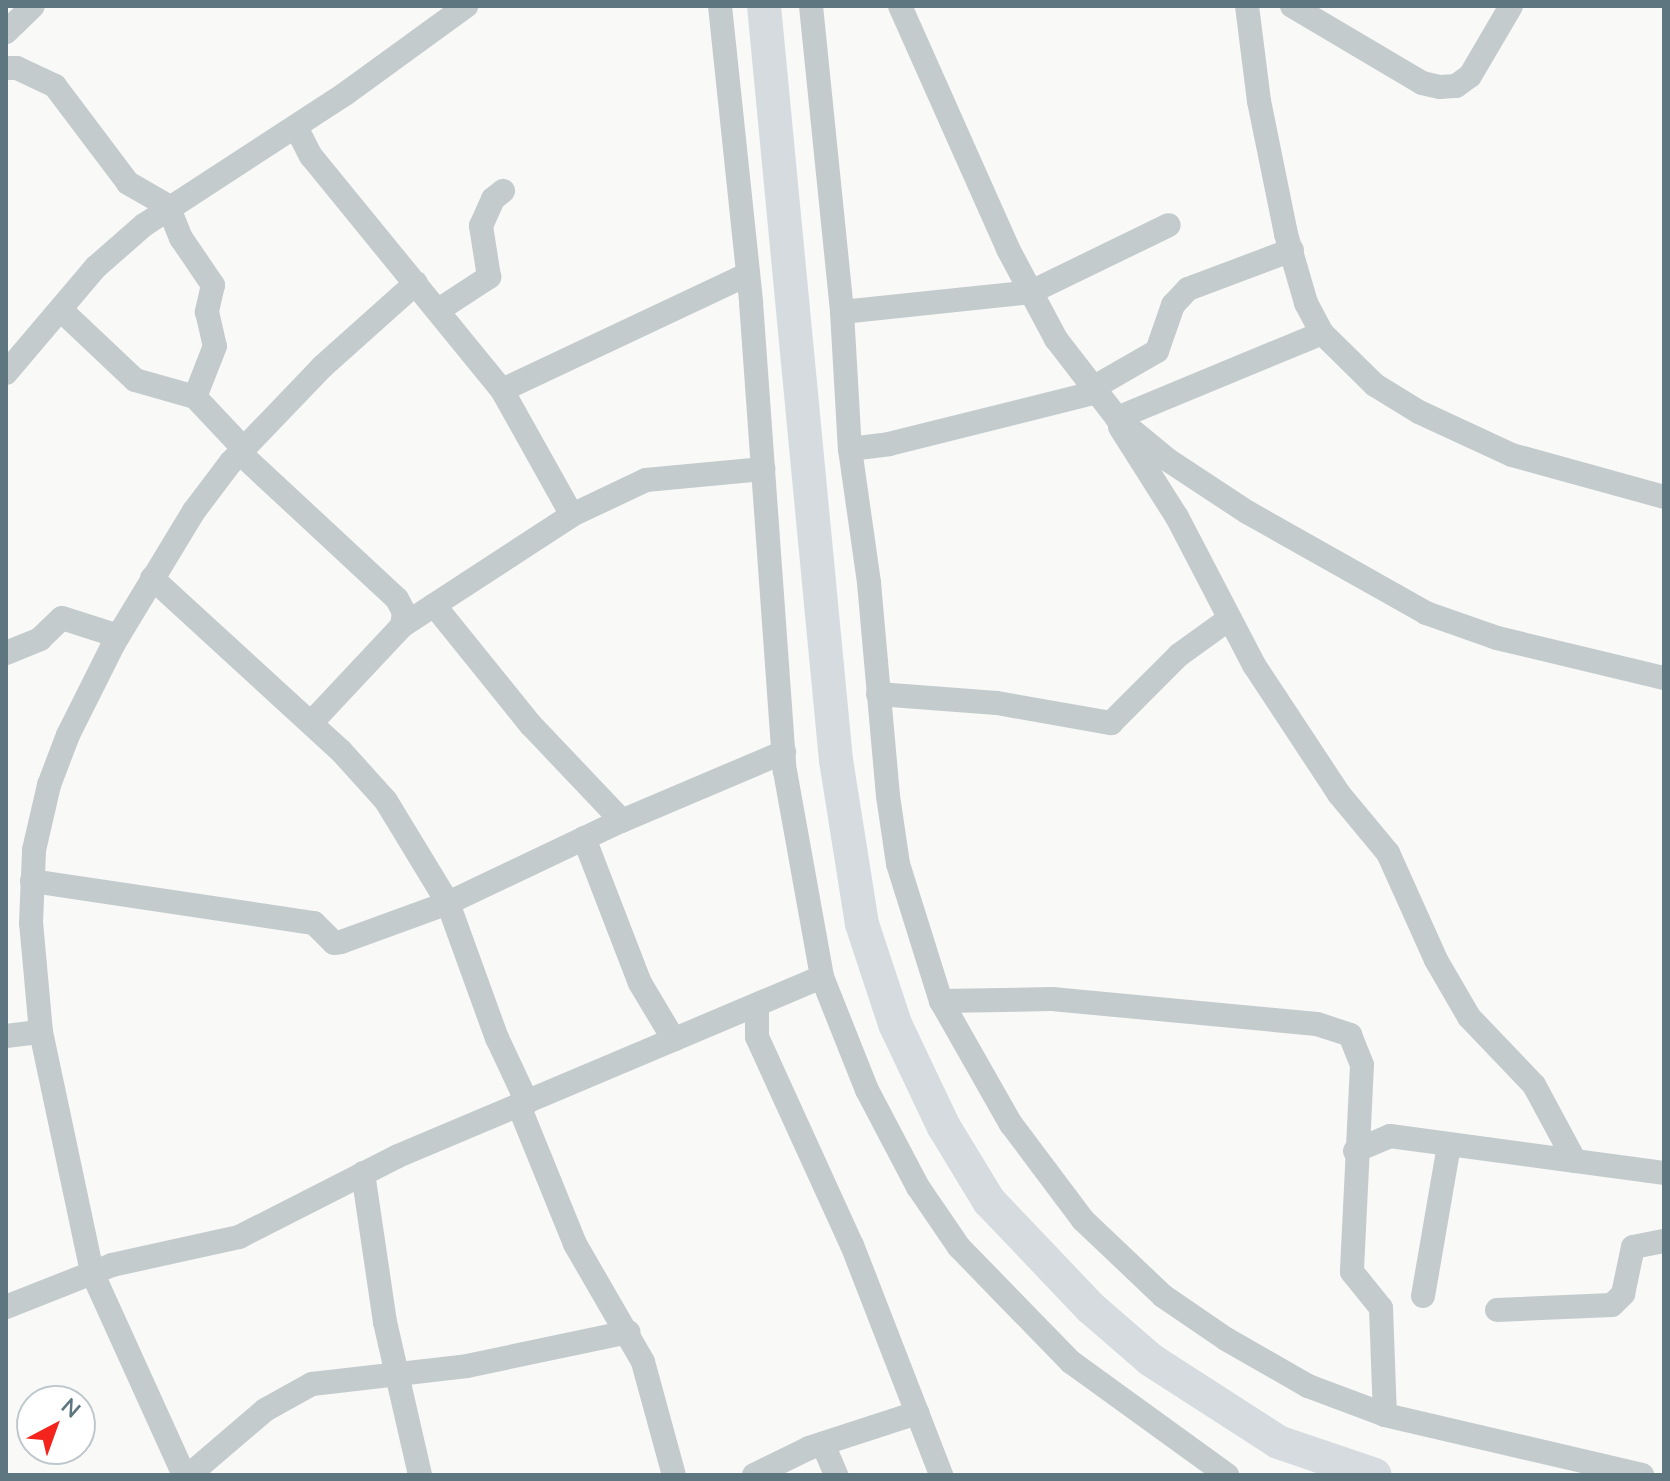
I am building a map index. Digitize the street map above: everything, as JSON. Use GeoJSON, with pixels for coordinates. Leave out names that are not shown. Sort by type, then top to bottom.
{"type":"FeatureCollection","features":[{"type":"Feature","properties":{"kind":"main road"},"geometry":{"type":"LineString","coordinates":[[764,6],[836,760],[862,924],[895,1024],[944,1127],[989,1201],[1091,1308],[1151,1360],[1278,1442],[1375,1475]]}},
{"type":"Feature","properties":{"kind":"street"},"geometry":{"type":"LineString","coordinates":[[6,32],[33,6]]}},
{"type":"Feature","properties":{"kind":"street"},"geometry":{"type":"LineString","coordinates":[[6,373],[96,267],[168,206],[296,127],[466,6]]}},
{"type":"Feature","properties":{"kind":"street"},"geometry":{"type":"LineString","coordinates":[[720,6],[748,274],[784,752],[798,864],[822,977],[867,1090],[918,1187],[959,1247],[1001,1296],[1071,1362],[1227,1475]]}},
{"type":"Feature","properties":{"kind":"street"},"geometry":{"type":"LineString","coordinates":[[811,6],[842,312],[850,449],[898,864],[941,1001],[1011,1124],[1083,1220],[1163,1296],[1308,1386],[1385,1415],[1642,1475]]}},
{"type":"Feature","properties":{"kind":"street"},"geometry":{"type":"LineString","coordinates":[[900,6],[1031,292],[1092,391],[1115,416],[1168,460],[1247,512],[1426,613],[1497,638],[1664,678]]}},
{"type":"Feature","properties":{"kind":"street"},"geometry":{"type":"LineString","coordinates":[[1247,6],[1259,101],[1292,250],[1306,303],[1322,333],[1375,385],[1431,418],[1512,455],[1664,497]]}},
{"type":"Feature","properties":{"kind":"street"},"geometry":{"type":"LineString","coordinates":[[1292,6],[1422,83],[1440,87],[1456,86],[1470,76],[1511,6]]}},
{"type":"Feature","properties":{"kind":"street"},"geometry":{"type":"LineString","coordinates":[[6,68],[55,86],[128,183],[168,206],[181,238],[213,285],[207,312],[215,346],[195,397]]}},
{"type":"Feature","properties":{"kind":"street"},"geometry":{"type":"LineString","coordinates":[[296,127],[311,156],[440,309],[502,390],[572,515]]}},
{"type":"Feature","properties":{"kind":"street"},"geometry":{"type":"LineString","coordinates":[[440,309],[489,277],[481,226],[493,199],[503,191]]}},
{"type":"Feature","properties":{"kind":"street"},"geometry":{"type":"LineString","coordinates":[[842,312],[1031,292],[1169,225]]}},
{"type":"Feature","properties":{"kind":"street"},"geometry":{"type":"LineString","coordinates":[[850,449],[920,437],[1092,391],[1157,351],[1173,305],[1188,289],[1292,250]]}},
{"type":"Feature","properties":{"kind":"street"},"geometry":{"type":"LineString","coordinates":[[502,390],[748,274]]}},
{"type":"Feature","properties":{"kind":"street"},"geometry":{"type":"LineString","coordinates":[[416,283],[322,367],[242,451],[194,511],[118,636],[49,785],[32,881],[41,1032],[92,1272],[187,1475],[292,1393],[334,1379],[399,1377],[628,1332]]}},
{"type":"Feature","properties":{"kind":"street"},"geometry":{"type":"LineString","coordinates":[[61,310],[135,380],[195,397],[242,451],[397,599],[404,612],[402,626]]}},
{"type":"Feature","properties":{"kind":"street"},"geometry":{"type":"LineString","coordinates":[[1115,416],[1322,333]]}},
{"type":"Feature","properties":{"kind":"street"},"geometry":{"type":"LineString","coordinates":[[1115,416],[1177,517],[1229,619],[1297,732],[1388,853],[1436,960],[1469,1017],[1534,1085],[1575,1161]]}},
{"type":"Feature","properties":{"kind":"street"},"geometry":{"type":"LineString","coordinates":[[311,723],[402,626],[572,515],[646,480],[763,469]]}},
{"type":"Feature","properties":{"kind":"street"},"geometry":{"type":"LineString","coordinates":[[152,578],[311,723],[386,801],[448,903],[575,1244],[628,1332],[657,1403],[674,1475]]}},
{"type":"Feature","properties":{"kind":"street"},"geometry":{"type":"LineString","coordinates":[[434,605],[531,725],[622,821]]}},
{"type":"Feature","properties":{"kind":"street"},"geometry":{"type":"LineString","coordinates":[[6,653],[40,639],[62,618],[118,636]]}},
{"type":"Feature","properties":{"kind":"street"},"geometry":{"type":"LineString","coordinates":[[878,694],[997,703],[1111,723],[1168,664],[1229,619]]}},
{"type":"Feature","properties":{"kind":"street"},"geometry":{"type":"LineString","coordinates":[[32,881],[314,923],[334,943],[448,903],[584,838],[784,752]]}},
{"type":"Feature","properties":{"kind":"street"},"geometry":{"type":"LineString","coordinates":[[584,838],[634,969],[674,1040]]}},
{"type":"Feature","properties":{"kind":"street"},"geometry":{"type":"LineString","coordinates":[[6,1307],[92,1272],[239,1237],[363,1173],[822,977]]}},
{"type":"Feature","properties":{"kind":"street"},"geometry":{"type":"LineString","coordinates":[[941,1001],[1052,999],[1342,1030],[1358,1046],[1360,1103],[1355,1151],[1352,1272],[1381,1308],[1385,1415]]}},
{"type":"Feature","properties":{"kind":"street"},"geometry":{"type":"LineString","coordinates":[[757,1005],[757,1037],[821,1170],[941,1475]]}},
{"type":"Feature","properties":{"kind":"street"},"geometry":{"type":"LineString","coordinates":[[6,1036],[41,1032]]}},
{"type":"Feature","properties":{"kind":"street"},"geometry":{"type":"LineString","coordinates":[[1360,1103],[1369,1121],[1390,1136],[1664,1173]]}},
{"type":"Feature","properties":{"kind":"street"},"geometry":{"type":"LineString","coordinates":[[1355,1151],[1390,1136]]}},
{"type":"Feature","properties":{"kind":"street"},"geometry":{"type":"LineString","coordinates":[[1423,1296],[1449,1145]]}},
{"type":"Feature","properties":{"kind":"street"},"geometry":{"type":"LineString","coordinates":[[363,1173],[385,1322],[420,1475]]}},
{"type":"Feature","properties":{"kind":"street"},"geometry":{"type":"LineString","coordinates":[[1497,1310],[1612,1305],[1623,1294],[1633,1247],[1664,1241]]}},
{"type":"Feature","properties":{"kind":"street"},"geometry":{"type":"LineString","coordinates":[[754,1475],[823,1444],[917,1413]]}},
{"type":"Feature","properties":{"kind":"street"},"geometry":{"type":"LineString","coordinates":[[823,1444],[836,1475]]}}]}
